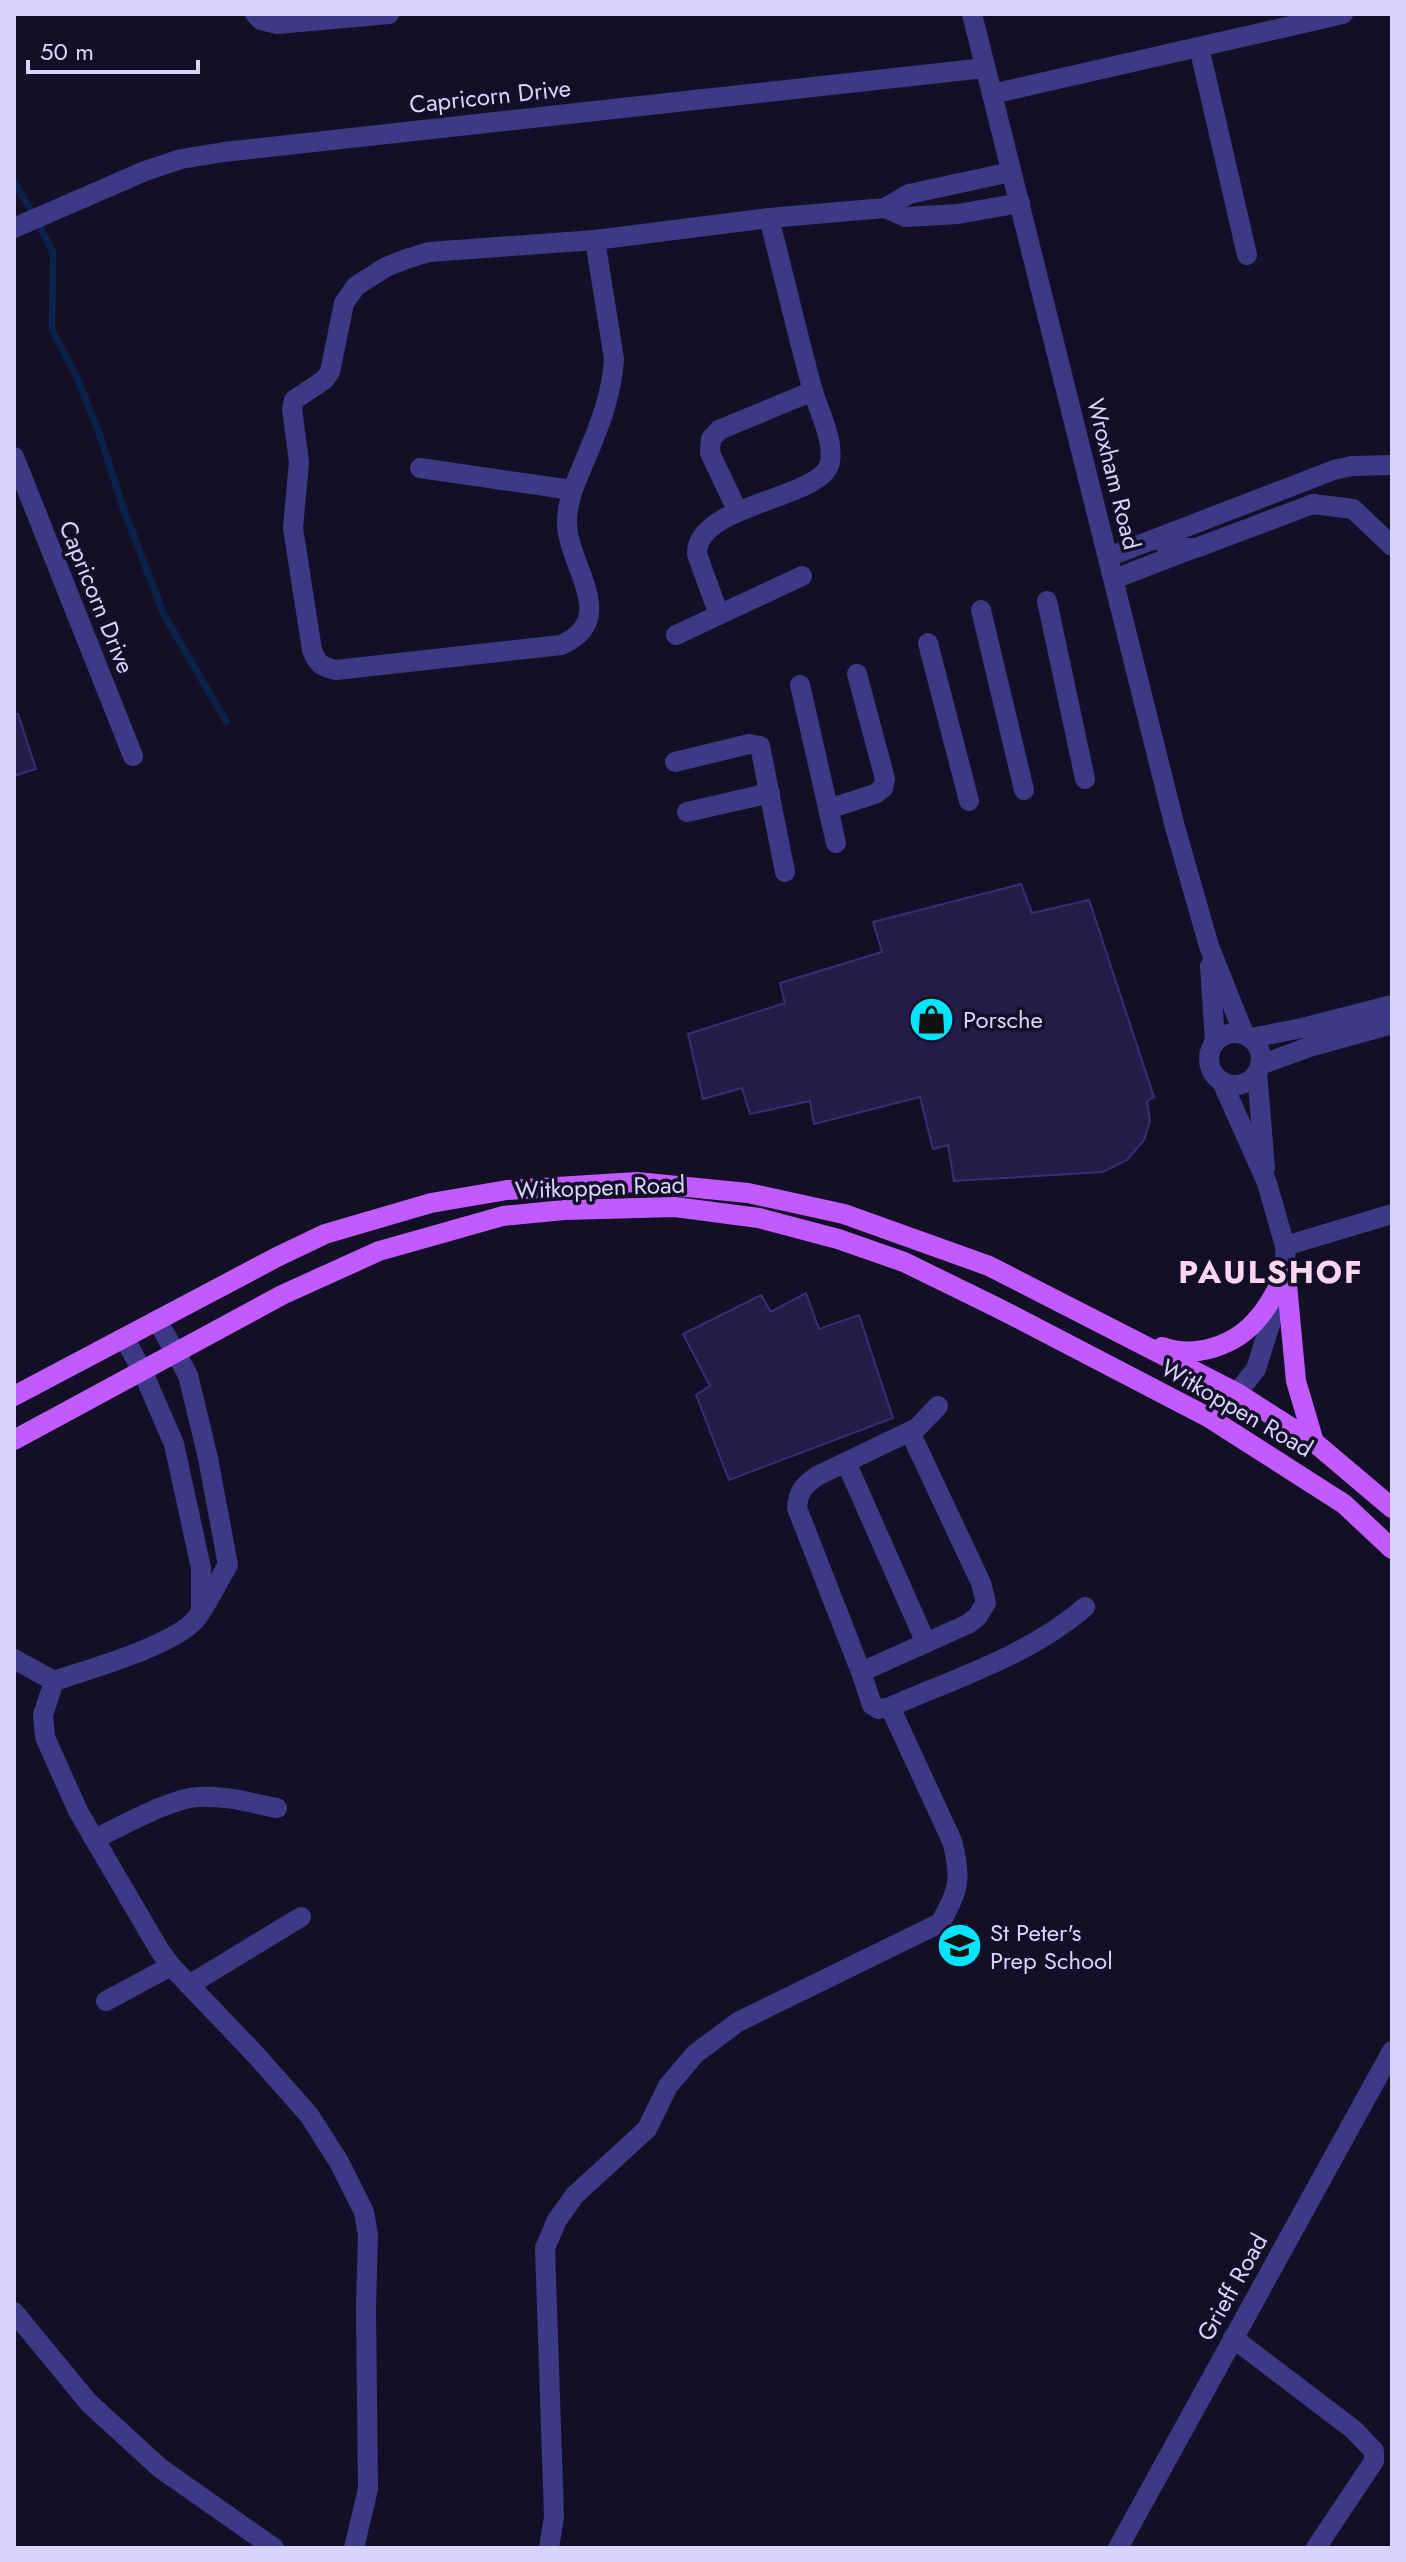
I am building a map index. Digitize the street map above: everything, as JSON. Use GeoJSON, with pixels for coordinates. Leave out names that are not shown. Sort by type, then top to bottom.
{"type":"FeatureCollection","features":[{"type":"Feature","properties":{"kind":"main road","name":"Witkoppen Road"},"geometry":{"type":"LineString","coordinates":[[14,1396],[325,1234],[431,1203],[537,1186],[637,1182],[748,1193],[844,1214],[989,1266],[1237,1393],[1314,1442],[1392,1508]]}},
{"type":"Feature","properties":{"kind":"main road","name":"Witkoppen Road"},"geometry":{"type":"LineString","coordinates":[[14,1440],[282,1295],[379,1251],[503,1216],[564,1210],[675,1207],[759,1218],[838,1239],[904,1262],[1208,1417],[1344,1504],[1392,1549]]}},
{"type":"Feature","properties":{"kind":"main road"},"geometry":{"type":"LineString","coordinates":[[1120,1333],[1178,1353],[1199,1352],[1222,1345],[1259,1318],[1286,1274]]}},
{"type":"Feature","properties":{"kind":"main road"},"geometry":{"type":"LineString","coordinates":[[1286,1274],[1296,1381],[1314,1442]]}},
{"type":"Feature","properties":{"kind":"street"},"geometry":{"type":"LineString","coordinates":[[255,14],[261,20],[277,24],[389,14]]}},
{"type":"Feature","properties":{"kind":"street","name":"Wroxham Road"},"geometry":{"type":"LineString","coordinates":[[972,14],[1175,827],[1209,946],[1247,1036]]}},
{"type":"Feature","properties":{"kind":"street"},"geometry":{"type":"LineString","coordinates":[[992,94],[1343,14]]}},
{"type":"Feature","properties":{"kind":"street"},"geometry":{"type":"LineString","coordinates":[[1199,47],[1247,255]]}},
{"type":"Feature","properties":{"kind":"street","name":"Capricorn Drive"},"geometry":{"type":"LineString","coordinates":[[14,228],[71,201],[181,159],[985,68]]}},
{"type":"Feature","properties":{"kind":"street"},"geometry":{"type":"LineString","coordinates":[[595,240],[614,359],[613,377],[605,411],[572,490],[568,531],[590,610],[588,624],[572,641],[561,645],[336,670],[324,668],[317,662],[312,650],[293,528],[299,462],[292,409],[294,400],[324,380],[330,372],[344,303],[356,286],[386,267],[429,252],[595,240],[769,218],[885,208],[909,194],[1011,172]]}},
{"type":"Feature","properties":{"kind":"street"},"geometry":{"type":"LineString","coordinates":[[885,208],[905,217],[958,214],[1020,203]]}},
{"type":"Feature","properties":{"kind":"street"},"geometry":{"type":"LineString","coordinates":[[719,615],[697,554],[697,546],[705,531],[738,512],[821,477],[830,464],[830,448],[769,218]]}},
{"type":"Feature","properties":{"kind":"street"},"geometry":{"type":"LineString","coordinates":[[738,512],[710,453],[711,439],[719,430],[813,391]]}},
{"type":"Feature","properties":{"kind":"street","name":"Capricorn Drive"},"geometry":{"type":"LineString","coordinates":[[14,457],[133,756]]}},
{"type":"Feature","properties":{"kind":"street"},"geometry":{"type":"LineString","coordinates":[[1108,557],[1334,470],[1352,466],[1392,465]]}},
{"type":"Feature","properties":{"kind":"street"},"geometry":{"type":"LineString","coordinates":[[420,468],[572,490]]}},
{"type":"Feature","properties":{"kind":"street"},"geometry":{"type":"LineString","coordinates":[[1114,579],[1313,504],[1353,509],[1392,546]]}},
{"type":"Feature","properties":{"kind":"street"},"geometry":{"type":"LineString","coordinates":[[1156,539],[1175,548],[1196,548]]}},
{"type":"Feature","properties":{"kind":"street"},"geometry":{"type":"LineString","coordinates":[[676,635],[802,576]]}},
{"type":"Feature","properties":{"kind":"street"},"geometry":{"type":"LineString","coordinates":[[1047,601],[1085,779]]}},
{"type":"Feature","properties":{"kind":"street"},"geometry":{"type":"LineString","coordinates":[[981,610],[1024,790]]}},
{"type":"Feature","properties":{"kind":"street"},"geometry":{"type":"LineString","coordinates":[[928,643],[969,801]]}},
{"type":"Feature","properties":{"kind":"street"},"geometry":{"type":"LineString","coordinates":[[828,809],[875,794],[883,788],[885,779],[857,674]]}},
{"type":"Feature","properties":{"kind":"street"},"geometry":{"type":"LineString","coordinates":[[800,685],[836,843]]}},
{"type":"Feature","properties":{"kind":"street"},"geometry":{"type":"LineString","coordinates":[[675,762],[749,744],[761,748],[785,872]]}},
{"type":"Feature","properties":{"kind":"street"},"geometry":{"type":"LineString","coordinates":[[687,812],[770,793]]}},
{"type":"Feature","properties":{"kind":"street","name":"Wroxham Road"},"geometry":{"type":"LineString","coordinates":[[1209,946],[1215,1041]]}},
{"type":"Feature","properties":{"kind":"street"},"geometry":{"type":"LineString","coordinates":[[1208,1417],[1237,1393],[1256,1369],[1286,1274],[1285,1246],[1267,1183],[1222,1082],[1213,1073],[1208,1061],[1211,1047],[1228,1033],[1247,1036],[1302,1028],[1392,1005]]}},
{"type":"Feature","properties":{"kind":"street"},"geometry":{"type":"LineString","coordinates":[[1222,1082],[1241,1084],[1253,1078],[1258,1069],[1309,1047],[1392,1024]]}},
{"type":"Feature","properties":{"kind":"street"},"geometry":{"type":"LineString","coordinates":[[1247,1036],[1260,1050],[1258,1069],[1267,1183]]}},
{"type":"Feature","properties":{"kind":"street"},"geometry":{"type":"LineString","coordinates":[[1285,1246],[1392,1214]]}},
{"type":"Feature","properties":{"kind":"street"},"geometry":{"type":"LineString","coordinates":[[14,1659],[54,1681],[148,1647],[193,1622],[228,1565],[188,1375],[157,1320]]}},
{"type":"Feature","properties":{"kind":"street"},"geometry":{"type":"LineString","coordinates":[[124,1338],[142,1370],[174,1444],[201,1568],[201,1611]]}},
{"type":"Feature","properties":{"kind":"street"},"geometry":{"type":"LineString","coordinates":[[938,1406],[917,1428],[805,1484],[798,1496],[797,1508],[872,1705],[879,1709],[890,1707],[1027,1647],[1085,1607]]}},
{"type":"Feature","properties":{"kind":"street"},"geometry":{"type":"LineString","coordinates":[[861,1672],[968,1624],[986,1603],[910,1432]]}},
{"type":"Feature","properties":{"kind":"street"},"geometry":{"type":"LineString","coordinates":[[846,1462],[926,1643]]}},
{"type":"Feature","properties":{"kind":"street"},"geometry":{"type":"LineString","coordinates":[[189,1512],[218,1509]]}},
{"type":"Feature","properties":{"kind":"street"},"geometry":{"type":"LineString","coordinates":[[54,1681],[43,1715],[45,1737],[94,1839],[171,1966],[323,2134],[364,2212],[368,2235],[368,2489],[354,2548]]}},
{"type":"Feature","properties":{"kind":"street"},"geometry":{"type":"LineString","coordinates":[[549,2548],[554,2517],[545,2248],[557,2220],[575,2195],[647,2129],[668,2086],[695,2054],[738,2022],[940,1923],[956,1897],[958,1865],[952,1841],[890,1707]]}},
{"type":"Feature","properties":{"kind":"street"},"geometry":{"type":"LineString","coordinates":[[94,1839],[193,1797],[214,1797],[277,1808]]}},
{"type":"Feature","properties":{"kind":"street"},"geometry":{"type":"LineString","coordinates":[[189,1985],[301,1917]]}},
{"type":"Feature","properties":{"kind":"street"},"geometry":{"type":"LineString","coordinates":[[106,2001],[171,1966]]}},
{"type":"Feature","properties":{"kind":"street","name":"Grieff Road"},"geometry":{"type":"LineString","coordinates":[[1118,2548],[1391,2056]]}},
{"type":"Feature","properties":{"kind":"street"},"geometry":{"type":"LineString","coordinates":[[14,2312],[89,2403],[160,2468],[274,2548]]}},
{"type":"Feature","properties":{"kind":"street"},"geometry":{"type":"LineString","coordinates":[[1233,2338],[1354,2430],[1374,2451],[1374,2461],[1316,2548]]}},
{"type":"Feature","properties":{"kind":"building"},"geometry":{"type":"Polygon","coordinates":[[[14,714],[18,714],[36,769],[14,776],[14,714]]]}},
{"type":"Feature","properties":{"kind":"building","name":"Porsche"},"geometry":{"type":"Polygon","coordinates":[[[1021,884],[1032,913],[1089,900],[1154,1097],[1147,1101],[1150,1121],[1144,1140],[1127,1160],[1103,1172],[954,1181],[948,1145],[933,1149],[920,1097],[814,1124],[810,1101],[750,1114],[742,1088],[703,1099],[688,1034],[785,1003],[780,983],[882,952],[873,922],[1021,884]]]}},
{"type":"Feature","properties":{"kind":"building"},"geometry":{"type":"Polygon","coordinates":[[[806,1293],[819,1329],[859,1315],[893,1418],[729,1480],[696,1395],[710,1386],[683,1334],[761,1295],[771,1312],[806,1293]]]}},
{"type":"Feature","properties":{"kind":"waterway"},"geometry":{"type":"LineString","coordinates":[[14,183],[53,252],[52,330],[77,377],[164,615],[226,721]]}},
{"type":"Feature","properties":{"kind":"place","name":"Porsche"},"geometry":{"type":"Point","coordinates":[932,1019]}},
{"type":"Feature","properties":{"kind":"place","name":"St Peter's Prep School"},"geometry":{"type":"Point","coordinates":[959,1946]}},
{"type":"Feature","properties":{"kind":"district","name":"PAULSHOF"},"geometry":{"type":"Point","coordinates":[1271,1272]}}]}
